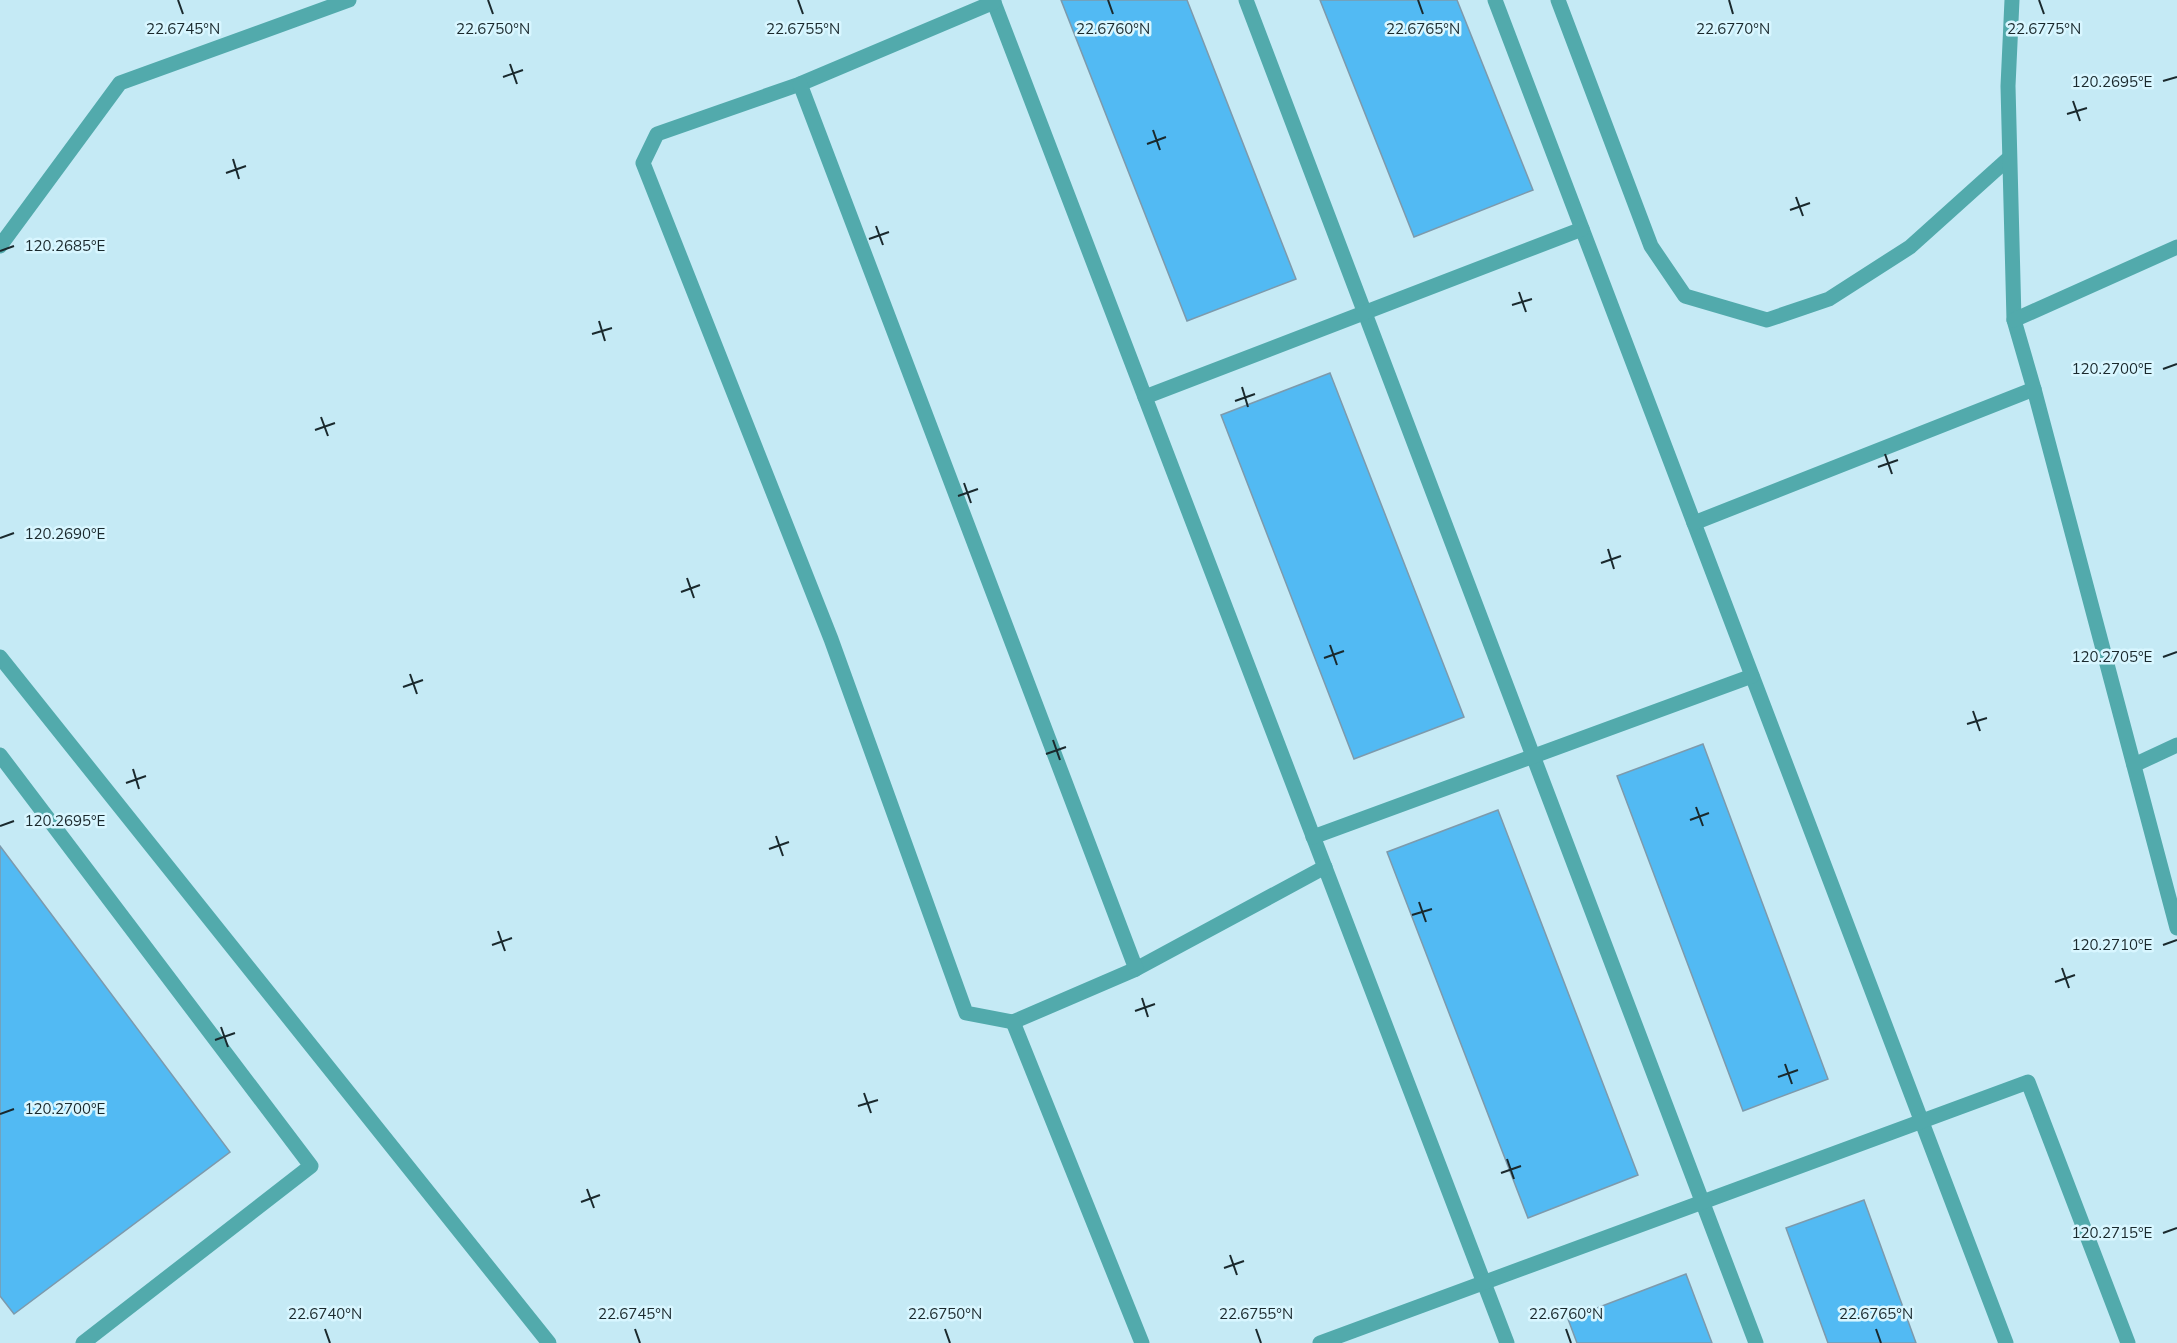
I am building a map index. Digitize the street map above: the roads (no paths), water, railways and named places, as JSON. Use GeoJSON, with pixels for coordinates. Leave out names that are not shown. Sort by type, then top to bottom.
{"type":"FeatureCollection","features":[{"type":"Feature","properties":{"kind":"street"},"geometry":{"type":"LineString","coordinates":[[0,246],[120,82],[349,0]]}},
{"type":"Feature","properties":{"kind":"street"},"geometry":{"type":"LineString","coordinates":[[1246,0],[1756,1343]]}},
{"type":"Feature","properties":{"kind":"street"},"geometry":{"type":"LineString","coordinates":[[1495,0],[2006,1343]]}},
{"type":"Feature","properties":{"kind":"street"},"geometry":{"type":"LineString","coordinates":[[1558,0],[1651,246],[1684,296],[1767,320],[1829,299],[1910,247],[2009,158]]}},
{"type":"Feature","properties":{"kind":"street"},"geometry":{"type":"LineString","coordinates":[[2012,0],[2008,87],[2014,320],[2177,928]]}},
{"type":"Feature","properties":{"kind":"street"},"geometry":{"type":"LineString","coordinates":[[1325,867],[1136,969],[1013,1022],[966,1013],[831,639],[643,163],[657,134],[800,84],[994,1],[1507,1343]]}},
{"type":"Feature","properties":{"kind":"street"},"geometry":{"type":"LineString","coordinates":[[800,84],[1136,969]]}},
{"type":"Feature","properties":{"kind":"street"},"geometry":{"type":"LineString","coordinates":[[1145,397],[1582,230]]}},
{"type":"Feature","properties":{"kind":"street"},"geometry":{"type":"LineString","coordinates":[[2014,320],[2177,247]]}},
{"type":"Feature","properties":{"kind":"street"},"geometry":{"type":"LineString","coordinates":[[1694,523],[2034,389]]}},
{"type":"Feature","properties":{"kind":"street"},"geometry":{"type":"LineString","coordinates":[[0,657],[549,1343]]}},
{"type":"Feature","properties":{"kind":"street"},"geometry":{"type":"LineString","coordinates":[[1313,837],[1752,676]]}},
{"type":"Feature","properties":{"kind":"street"},"geometry":{"type":"LineString","coordinates":[[2134,765],[2177,745]]}},
{"type":"Feature","properties":{"kind":"street"},"geometry":{"type":"LineString","coordinates":[[0,755],[311,1166],[83,1343]]}},
{"type":"Feature","properties":{"kind":"street"},"geometry":{"type":"LineString","coordinates":[[1013,1022],[1142,1343]]}},
{"type":"Feature","properties":{"kind":"street"},"geometry":{"type":"LineString","coordinates":[[1320,1343],[2028,1082],[2128,1343]]}}]}
